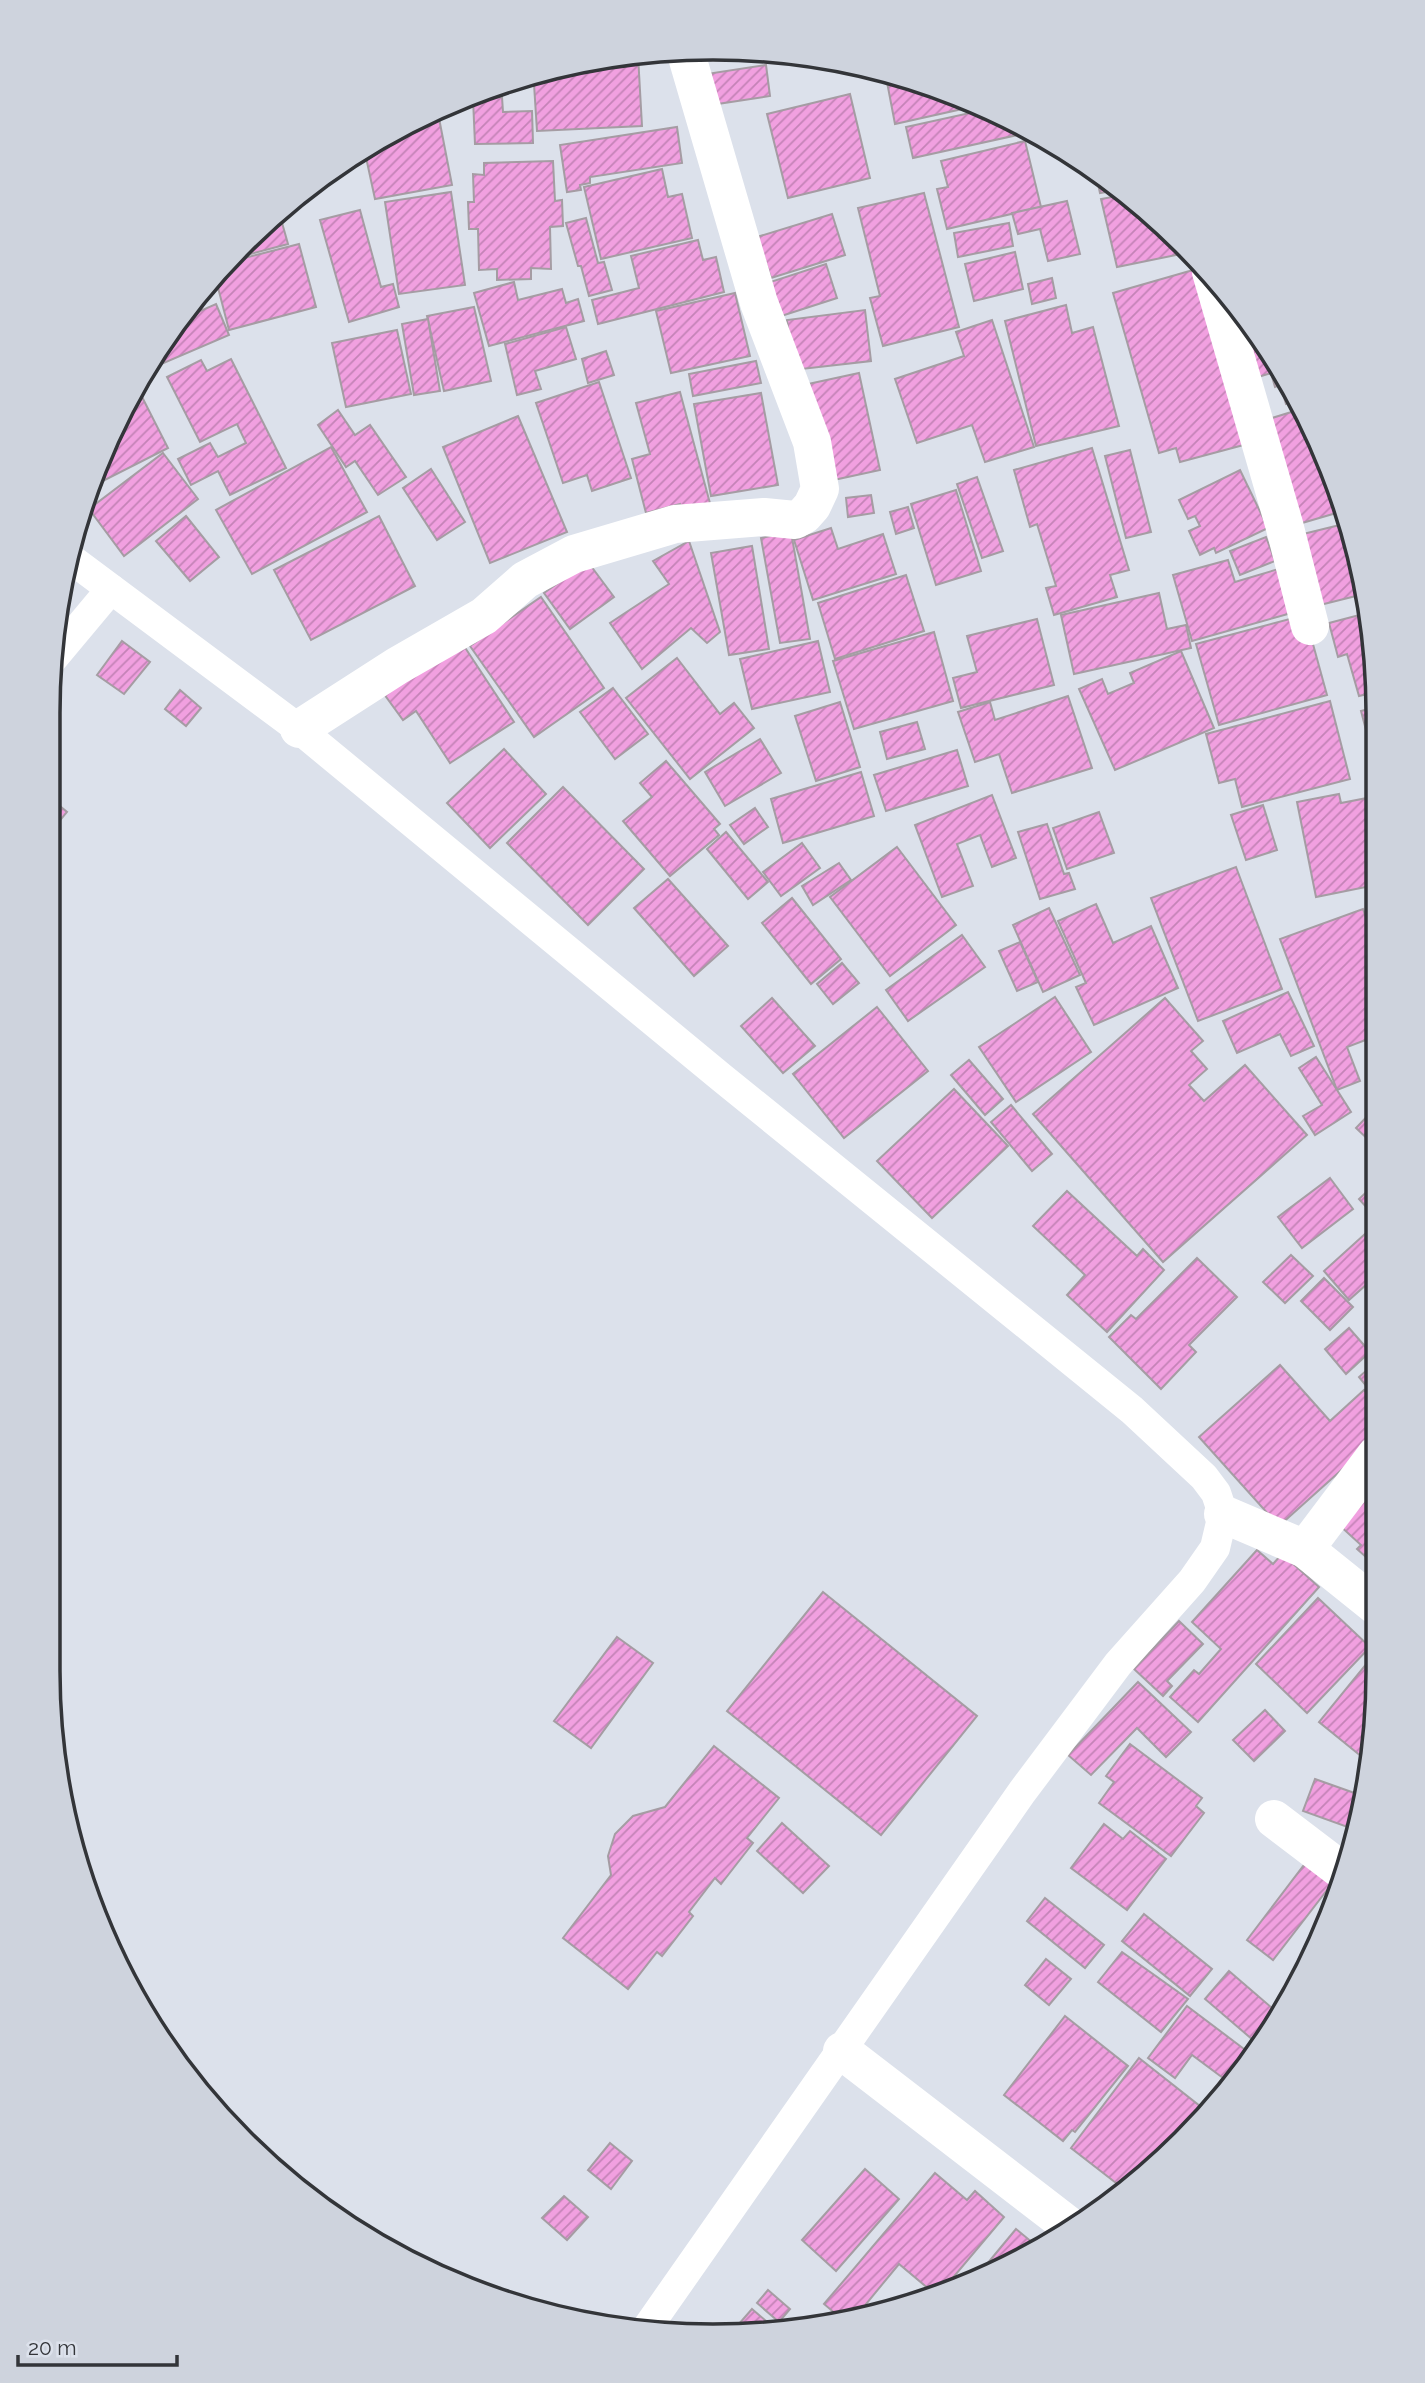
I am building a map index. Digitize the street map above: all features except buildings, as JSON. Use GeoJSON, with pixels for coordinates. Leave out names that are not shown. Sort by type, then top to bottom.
{"type":"FeatureCollection","features":[{"type":"Feature","properties":{"kind":"street"},"geometry":{"type":"LineString","coordinates":[[299,729],[397,666],[484,616],[525,580],[574,554],[675,524],[764,517],[795,520],[812,506],[820,489],[812,442],[759,303],[688,61]]}},
{"type":"Feature","properties":{"kind":"street"},"geometry":{"type":"LineString","coordinates":[[1218,300],[1284,524],[1310,626]]}},
{"type":"Feature","properties":{"kind":"street"},"geometry":{"type":"LineString","coordinates":[[1304,1549],[1366,1468]]}},
{"type":"Feature","properties":{"kind":"street"},"geometry":{"type":"LineString","coordinates":[[1223,1514],[1304,1549],[1366,1598]]}},
{"type":"Feature","properties":{"kind":"street"},"geometry":{"type":"LineString","coordinates":[[1274,1819],[1335,1866]]}},
{"type":"Feature","properties":{"kind":"street"},"geometry":{"type":"LineString","coordinates":[[842,2051],[1063,2221]]}},
{"type":"Feature","properties":{"kind":"lane"},"geometry":{"type":"LineString","coordinates":[[77,564],[299,729],[722,1078],[1132,1410],[1204,1477],[1216,1493],[1223,1514],[1215,1548],[1192,1581],[1118,1664],[1022,1792],[652,2320]]}},
{"type":"Feature","properties":{"kind":"lane"},"geometry":{"type":"LineString","coordinates":[[63,646],[111,589]]}}]}
